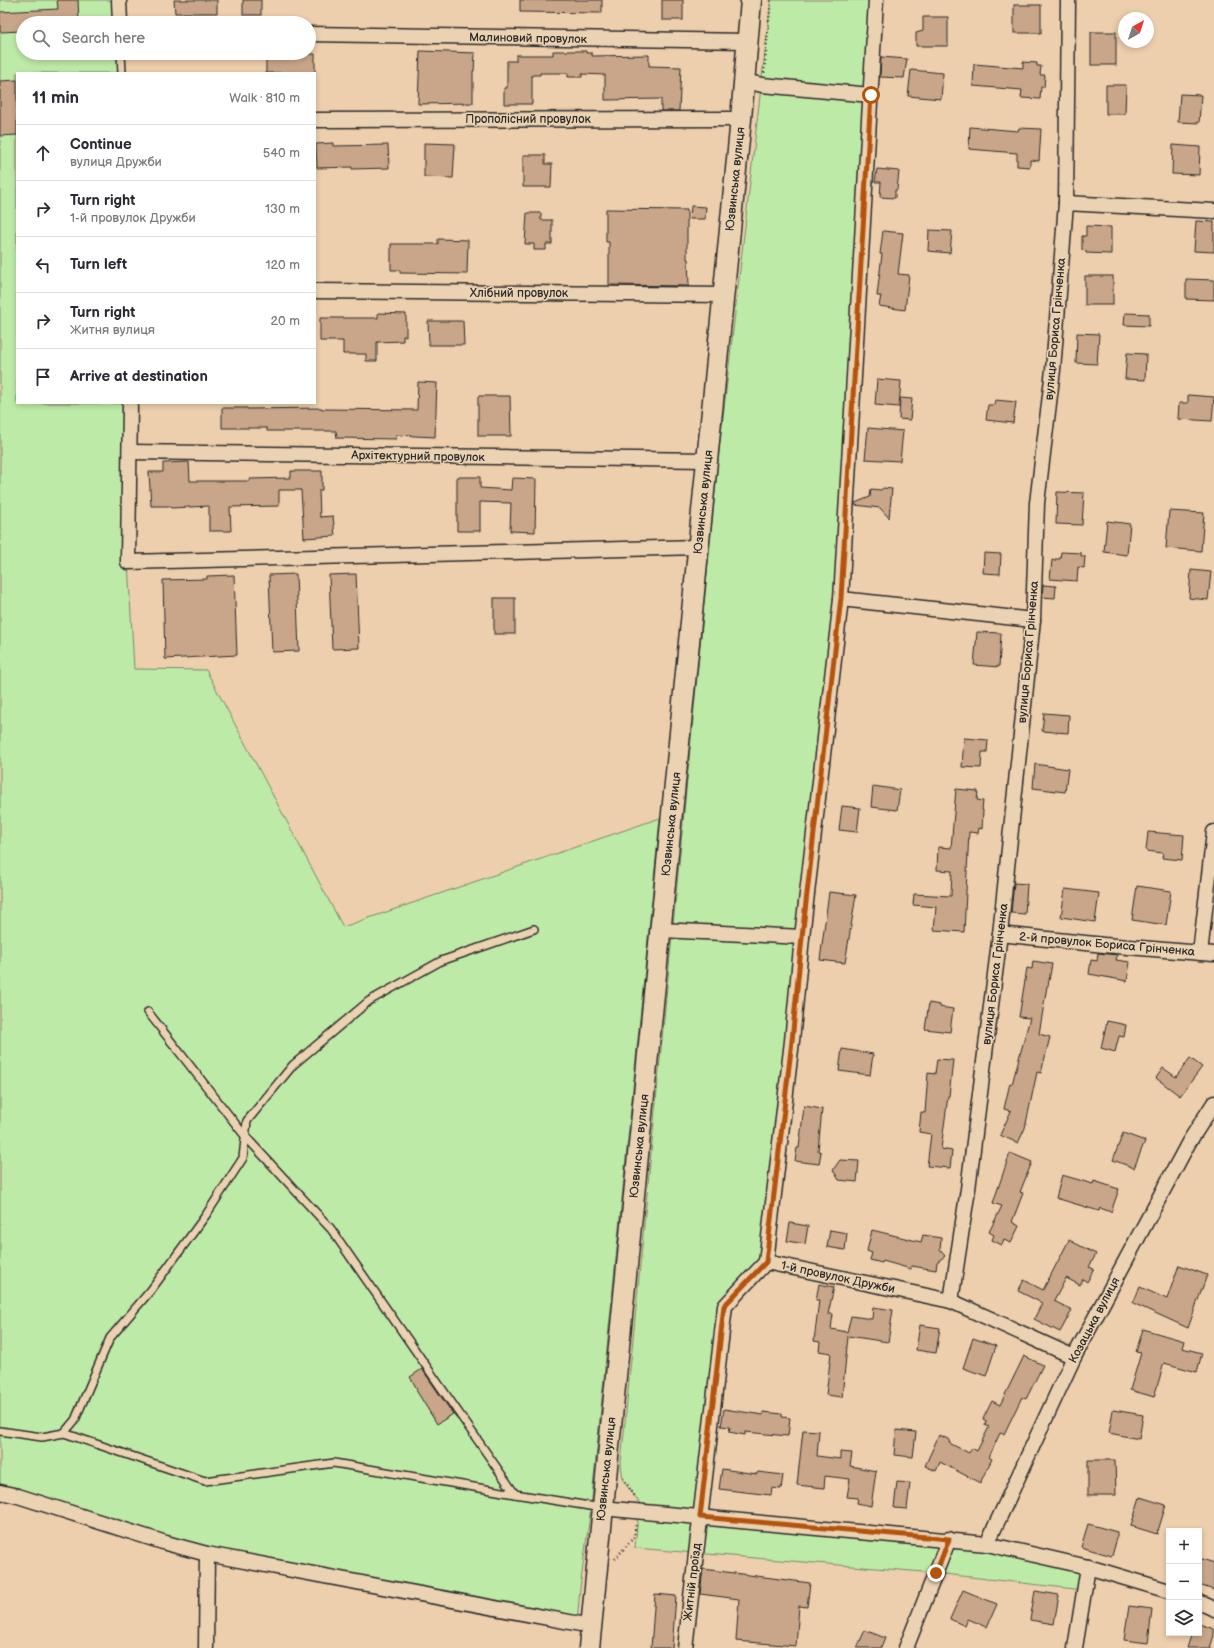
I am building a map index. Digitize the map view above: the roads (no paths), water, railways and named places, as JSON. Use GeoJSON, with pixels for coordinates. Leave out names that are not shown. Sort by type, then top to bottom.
{"type":"FeatureCollection","features":[{"type":"Feature","properties":{"kind":"main road","name":"Юзвинська вулиця"},"geometry":{"type":"LineString","coordinates":[[589,1648],[741,119],[751,0]]}},
{"type":"Feature","properties":{"kind":"street"},"geometry":{"type":"LineString","coordinates":[[119,0],[120,16]]}},
{"type":"Feature","properties":{"kind":"street"},"geometry":{"type":"LineString","coordinates":[[766,1262],[841,598],[876,0]]}},
{"type":"Feature","properties":{"kind":"street","name":"вулиця Бориса Грінченка"},"geometry":{"type":"LineString","coordinates":[[951,1301],[968,1189],[1000,934],[1033,620],[1037,503],[1053,370],[1066,203],[1068,0]]}},
{"type":"Feature","properties":{"kind":"street","name":"Малиновий провулок"},"geometry":{"type":"LineString","coordinates":[[316,34],[747,41]]}},
{"type":"Feature","properties":{"kind":"street"},"geometry":{"type":"LineString","coordinates":[[744,81],[762,85],[871,95]]}},
{"type":"Feature","properties":{"kind":"street","name":"Прополісний провулок"},"geometry":{"type":"LineString","coordinates":[[316,120],[741,119]]}},
{"type":"Feature","properties":{"kind":"street"},"geometry":{"type":"LineString","coordinates":[[1066,203],[1214,211]]}},
{"type":"Feature","properties":{"kind":"street","name":"Хлібний провулок"},"geometry":{"type":"LineString","coordinates":[[316,291],[723,295]]}},
{"type":"Feature","properties":{"kind":"street"},"geometry":{"type":"LineString","coordinates":[[130,404],[128,562],[698,547]]}},
{"type":"Feature","properties":{"kind":"street","name":"Архітектурний провулок"},"geometry":{"type":"LineString","coordinates":[[130,452],[707,460]]}},
{"type":"Feature","properties":{"kind":"street"},"geometry":{"type":"LineString","coordinates":[[841,598],[1033,620]]}},
{"type":"Feature","properties":{"kind":"street"},"geometry":{"type":"LineString","coordinates":[[1207,953],[1214,832]]}},
{"type":"Feature","properties":{"kind":"street"},"geometry":{"type":"LineString","coordinates":[[661,930],[802,937]]}},
{"type":"Feature","properties":{"kind":"street","name":"2-й провулок Бориса Грінченка"},"geometry":{"type":"LineString","coordinates":[[1000,934],[1104,945],[1207,953]]}},
{"type":"Feature","properties":{"kind":"street","name":"Козацька вулиця"},"geometry":{"type":"LineString","coordinates":[[987,1544],[1074,1357],[1189,1142],[1214,1103]]}},
{"type":"Feature","properties":{"kind":"street","name":"1-й провулок Дружби"},"geometry":{"type":"LineString","coordinates":[[700,1517],[724,1306],[766,1262],[951,1301],[1074,1357]]}},
{"type":"Feature","properties":{"kind":"street"},"geometry":{"type":"LineString","coordinates":[[0,1492],[18,1496],[166,1543],[207,1554],[591,1626]]}},
{"type":"Feature","properties":{"kind":"street"},"geometry":{"type":"LineString","coordinates":[[602,1508],[949,1539],[987,1544],[1088,1567],[1166,1590]]}},
{"type":"Feature","properties":{"kind":"street","name":"Житній проїзд"},"geometry":{"type":"LineString","coordinates":[[685,1648],[700,1517]]}},
{"type":"Feature","properties":{"kind":"street"},"geometry":{"type":"LineString","coordinates":[[906,1648],[949,1539]]}},
{"type":"Feature","properties":{"kind":"street"},"geometry":{"type":"LineString","coordinates":[[206,1648],[207,1554]]}},
{"type":"Feature","properties":{"kind":"street"},"geometry":{"type":"LineString","coordinates":[[1075,1648],[1088,1567]]}},
{"type":"Feature","properties":{"kind":"street"},"geometry":{"type":"LineString","coordinates":[[1202,1603],[1214,1609]]}},
{"type":"Feature","properties":{"kind":"lane"},"geometry":{"type":"LineString","coordinates":[[121,60],[122,72]]}},
{"type":"Feature","properties":{"kind":"lane"},"geometry":{"type":"LineString","coordinates":[[64,1433],[75,1420],[110,1338],[151,1290],[206,1215],[243,1158],[246,1121],[293,1065],[369,1001],[441,961],[534,929]]}},
{"type":"Feature","properties":{"kind":"lane"},"geometry":{"type":"LineString","coordinates":[[148,1012],[245,1136],[331,1229],[515,1494]]}},
{"type":"Feature","properties":{"kind":"lane"},"geometry":{"type":"LineString","coordinates":[[0,1431],[42,1437],[64,1433],[205,1481],[334,1463],[602,1508]]}}]}
